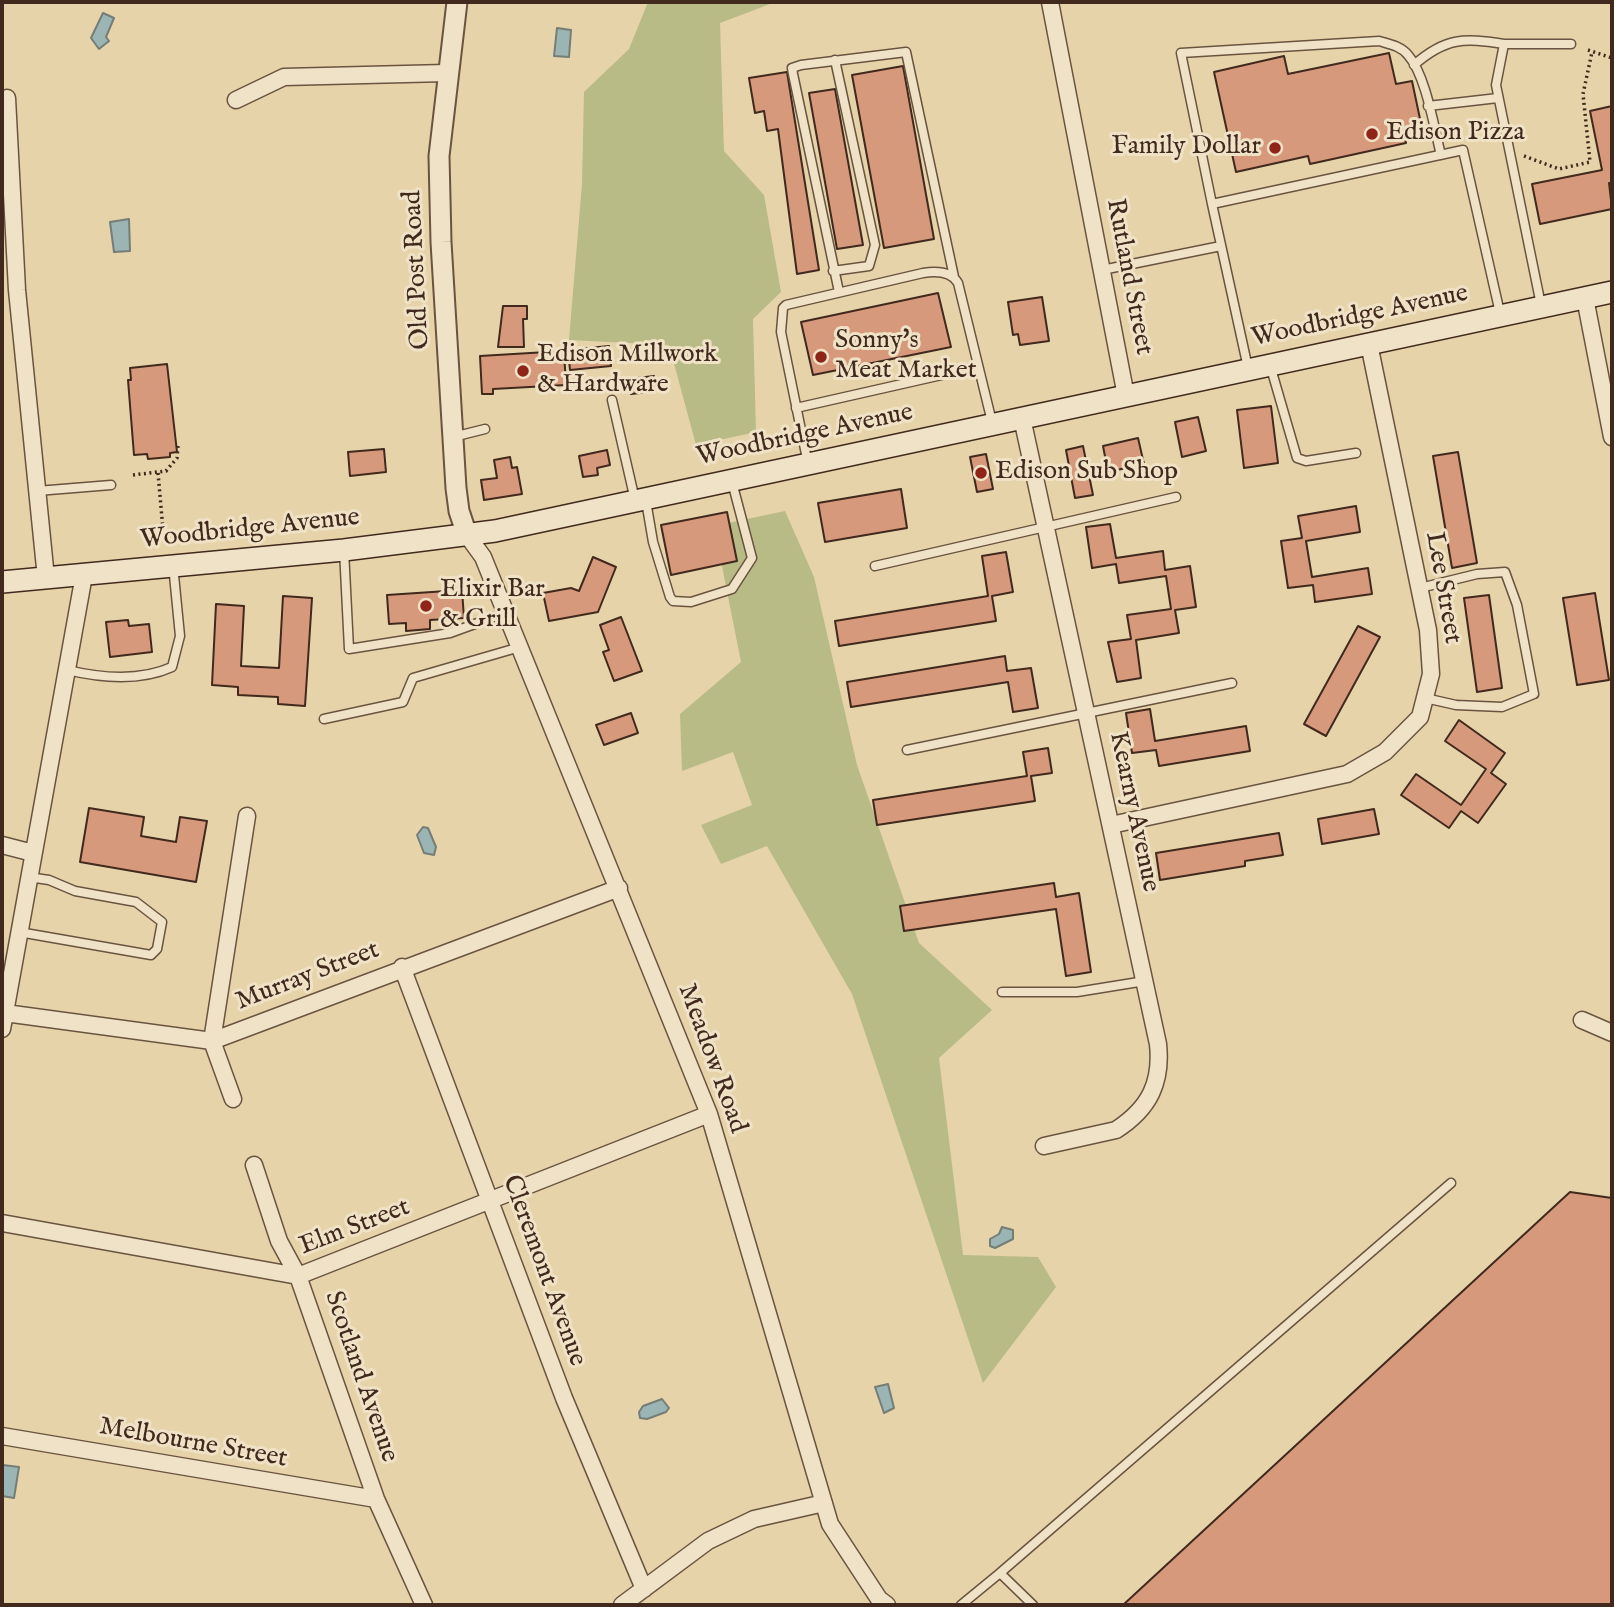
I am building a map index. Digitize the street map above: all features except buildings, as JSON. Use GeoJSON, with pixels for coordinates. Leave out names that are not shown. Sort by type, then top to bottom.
{"type":"FeatureCollection","features":[{"type":"Feature","properties":{"kind":"main road","name":"Woodbridge Avenue"},"geometry":{"type":"LineString","coordinates":[[2,582],[344,550],[467,535],[1612,292]]}},
{"type":"Feature","properties":{"kind":"street","name":"Old Post Road"},"geometry":{"type":"LineString","coordinates":[[457,2],[446,73],[439,156],[440,242],[459,512],[467,535]]}},
{"type":"Feature","properties":{"kind":"street","name":"Rutland Street"},"geometry":{"type":"LineString","coordinates":[[1050,2],[1126,396]]}},
{"type":"Feature","properties":{"kind":"street"},"geometry":{"type":"LineString","coordinates":[[236,100],[284,77],[446,73]]}},
{"type":"Feature","properties":{"kind":"street"},"geometry":{"type":"LineString","coordinates":[[7,98],[17,290],[46,578]]}},
{"type":"Feature","properties":{"kind":"street"},"geometry":{"type":"LineString","coordinates":[[1585,298],[1612,437]]}},
{"type":"Feature","properties":{"kind":"street","name":"Lee Street"},"geometry":{"type":"LineString","coordinates":[[1111,825],[1347,774],[1385,752],[1420,717],[1431,674],[1428,629],[1369,344]]}},
{"type":"Feature","properties":{"kind":"street","name":"Kearny Avenue"},"geometry":{"type":"LineString","coordinates":[[1023,418],[1158,1044],[1158,1080],[1142,1107],[1116,1130],[1044,1146]]}},
{"type":"Feature","properties":{"kind":"street","name":"Meadow Road"},"geometry":{"type":"LineString","coordinates":[[467,535],[483,557],[709,1114],[830,1524],[879,1599],[887,1605]]}},
{"type":"Feature","properties":{"kind":"street"},"geometry":{"type":"LineString","coordinates":[[3,1021],[84,575]]}},
{"type":"Feature","properties":{"kind":"street"},"geometry":{"type":"LineString","coordinates":[[233,1099],[212,1041],[247,816]]}},
{"type":"Feature","properties":{"kind":"street"},"geometry":{"type":"LineString","coordinates":[[2,845],[33,853]]}},
{"type":"Feature","properties":{"kind":"street","name":"Murray Street"},"geometry":{"type":"LineString","coordinates":[[3,1021],[212,1041],[402,967],[619,888]]}},
{"type":"Feature","properties":{"kind":"street","name":"Cleremont Avenue"},"geometry":{"type":"LineString","coordinates":[[402,967],[564,1398],[644,1589]]}},
{"type":"Feature","properties":{"kind":"street"},"geometry":{"type":"LineString","coordinates":[[1582,1020],[1612,1033]]}},
{"type":"Feature","properties":{"kind":"street","name":"Elm Street"},"geometry":{"type":"LineString","coordinates":[[2,1223],[298,1276],[709,1114]]}},
{"type":"Feature","properties":{"kind":"street","name":"Scotland Avenue"},"geometry":{"type":"LineString","coordinates":[[254,1164],[279,1241],[298,1276],[376,1499],[424,1605]]}},
{"type":"Feature","properties":{"kind":"street","name":"Melbourne Street"},"geometry":{"type":"LineString","coordinates":[[2,1436],[376,1499]]}},
{"type":"Feature","properties":{"kind":"street"},"geometry":{"type":"LineString","coordinates":[[622,1605],[708,1541],[754,1519],[824,1503]]}},
{"type":"Feature","properties":{"kind":"lane"},"geometry":{"type":"LineString","coordinates":[[1414,65],[1431,50],[1461,40],[1504,44],[1571,44]]}},
{"type":"Feature","properties":{"kind":"lane"},"geometry":{"type":"LineString","coordinates":[[1249,370],[1181,53],[1378,41],[1397,47],[1414,65],[1441,155]]}},
{"type":"Feature","properties":{"kind":"lane"},"geometry":{"type":"LineString","coordinates":[[1504,44],[1496,85],[1541,307]]}},
{"type":"Feature","properties":{"kind":"lane"},"geometry":{"type":"LineString","coordinates":[[839,292],[792,68],[902,51],[908,56],[954,277],[993,424]]}},
{"type":"Feature","properties":{"kind":"lane"},"geometry":{"type":"LineString","coordinates":[[833,271],[869,266],[875,245],[835,60]]}},
{"type":"Feature","properties":{"kind":"lane"},"geometry":{"type":"LineString","coordinates":[[1428,106],[1498,98]]}},
{"type":"Feature","properties":{"kind":"lane"},"geometry":{"type":"LineString","coordinates":[[1212,204],[1463,150],[1501,316]]}},
{"type":"Feature","properties":{"kind":"lane"},"geometry":{"type":"LineString","coordinates":[[1102,270],[1221,246]]}},
{"type":"Feature","properties":{"kind":"lane"},"geometry":{"type":"LineString","coordinates":[[808,464],[781,332],[783,308],[923,273],[954,277]]}},
{"type":"Feature","properties":{"kind":"lane"},"geometry":{"type":"LineString","coordinates":[[1270,365],[1297,458],[1306,461],[1356,453]]}},
{"type":"Feature","properties":{"kind":"lane"},"geometry":{"type":"LineString","coordinates":[[796,408],[977,367]]}},
{"type":"Feature","properties":{"kind":"lane"},"geometry":{"type":"LineString","coordinates":[[612,400],[640,500],[673,601],[691,602],[732,590],[752,558],[731,480]]}},
{"type":"Feature","properties":{"kind":"lane"},"geometry":{"type":"LineString","coordinates":[[453,437],[485,429]]}},
{"type":"Feature","properties":{"kind":"lane"},"geometry":{"type":"LineString","coordinates":[[37,491],[111,485]]}},
{"type":"Feature","properties":{"kind":"lane"},"geometry":{"type":"LineString","coordinates":[[875,566],[1175,497]]}},
{"type":"Feature","properties":{"kind":"lane"},"geometry":{"type":"LineString","coordinates":[[344,550],[349,649],[450,634],[505,612]]}},
{"type":"Feature","properties":{"kind":"lane"},"geometry":{"type":"LineString","coordinates":[[67,670],[110,677],[159,673],[172,667],[180,636],[173,565]]}},
{"type":"Feature","properties":{"kind":"lane"},"geometry":{"type":"LineString","coordinates":[[1420,588],[1477,574],[1505,572],[1517,605],[1534,694],[1502,708],[1456,705],[1425,698]]}},
{"type":"Feature","properties":{"kind":"lane"},"geometry":{"type":"LineString","coordinates":[[324,719],[403,702],[413,678],[520,647]]}},
{"type":"Feature","properties":{"kind":"lane"},"geometry":{"type":"LineString","coordinates":[[906,750],[1232,683]]}},
{"type":"Feature","properties":{"kind":"lane"},"geometry":{"type":"LineString","coordinates":[[19,932],[151,955],[158,949],[162,922],[136,902],[75,891],[49,880],[29,877]]}},
{"type":"Feature","properties":{"kind":"lane"},"geometry":{"type":"LineString","coordinates":[[1002,992],[1077,992],[1145,981]]}},
{"type":"Feature","properties":{"kind":"lane"},"geometry":{"type":"LineString","coordinates":[[961,1605],[1451,1183]]}},
{"type":"Feature","properties":{"kind":"lane"},"geometry":{"type":"LineString","coordinates":[[1000,1573],[1033,1605]]}},
{"type":"Feature","properties":{"kind":"path"},"geometry":{"type":"LineString","coordinates":[[1518,153],[1559,169],[1590,162],[1583,94],[1590,51],[1612,58]]}},
{"type":"Feature","properties":{"kind":"path"},"geometry":{"type":"LineString","coordinates":[[133,475],[159,473],[172,466],[179,453],[178,446]]}},
{"type":"Feature","properties":{"kind":"path"},"geometry":{"type":"LineString","coordinates":[[159,473],[164,541]]}},
{"type":"Feature","properties":{"kind":"green space"},"geometry":{"type":"Polygon","coordinates":[[[648,2],[770,4],[720,23],[724,151],[764,195],[781,292],[753,319],[756,432],[696,445],[669,345],[569,340],[582,184],[584,92],[629,49],[648,2]]]}},
{"type":"Feature","properties":{"kind":"green space"},"geometry":{"type":"Polygon","coordinates":[[[785,511],[814,577],[857,765],[919,943],[992,1010],[939,1058],[963,1255],[1038,1257],[1056,1287],[983,1383],[852,994],[767,846],[721,864],[701,825],[752,805],[733,752],[682,771],[680,714],[741,662],[714,526],[785,511]]]}},
{"type":"Feature","properties":{"kind":"water"},"geometry":{"type":"Polygon","coordinates":[[[103,13],[114,18],[106,37],[109,41],[99,49],[91,38],[103,13]]]}},
{"type":"Feature","properties":{"kind":"water"},"geometry":{"type":"Polygon","coordinates":[[[557,28],[571,30],[569,57],[554,56],[557,28]]]}},
{"type":"Feature","properties":{"kind":"water"},"geometry":{"type":"Polygon","coordinates":[[[129,219],[130,251],[114,252],[110,222],[129,219]]]}},
{"type":"Feature","properties":{"kind":"water"},"geometry":{"type":"Polygon","coordinates":[[[423,827],[428,828],[436,847],[434,855],[424,853],[417,835],[423,827]]]}},
{"type":"Feature","properties":{"kind":"water"},"geometry":{"type":"Polygon","coordinates":[[[1002,1227],[1013,1230],[1013,1239],[995,1248],[990,1246],[990,1239],[999,1234],[1002,1227]]]}},
{"type":"Feature","properties":{"kind":"water"},"geometry":{"type":"Polygon","coordinates":[[[888,1384],[894,1408],[884,1413],[875,1387],[888,1384]]]}},
{"type":"Feature","properties":{"kind":"water"},"geometry":{"type":"Polygon","coordinates":[[[662,1399],[669,1408],[666,1412],[647,1419],[640,1418],[639,1412],[643,1406],[662,1399]]]}},
{"type":"Feature","properties":{"kind":"water"},"geometry":{"type":"Polygon","coordinates":[[[3,1465],[19,1467],[14,1498],[2,1496],[3,1465]]]}},
{"type":"Feature","properties":{"kind":"place","name":"Edison Pizza"},"geometry":{"type":"Point","coordinates":[1372,134]}},
{"type":"Feature","properties":{"kind":"place","name":"Family Dollar"},"geometry":{"type":"Point","coordinates":[1275,148]}},
{"type":"Feature","properties":{"kind":"place","name":"Sonny's Meat Market"},"geometry":{"type":"Point","coordinates":[821,357]}},
{"type":"Feature","properties":{"kind":"place","name":"Edison Millwork & Hardware"},"geometry":{"type":"Point","coordinates":[523,371]}},
{"type":"Feature","properties":{"kind":"place","name":"Edison Sub Shop"},"geometry":{"type":"Point","coordinates":[981,473]}},
{"type":"Feature","properties":{"kind":"place","name":"Elixir Bar & Grill"},"geometry":{"type":"Point","coordinates":[426,606]}}]}
